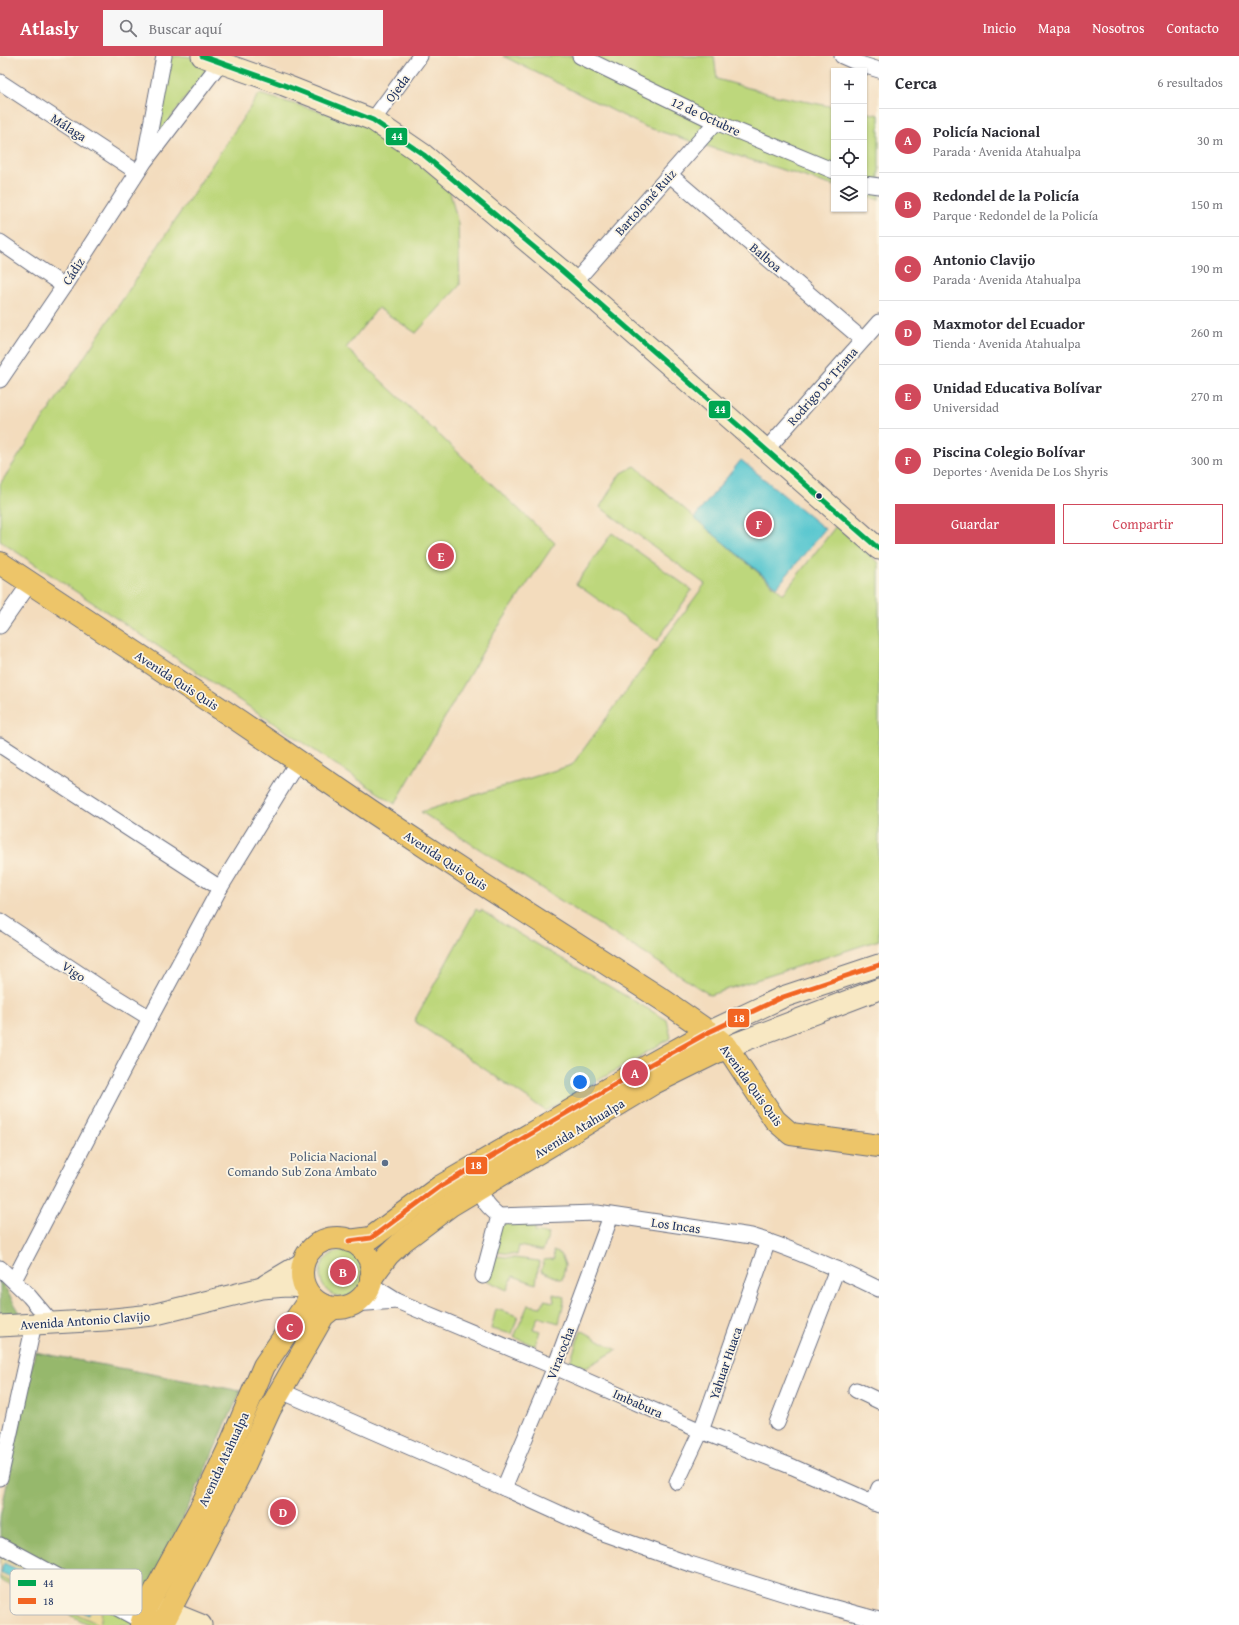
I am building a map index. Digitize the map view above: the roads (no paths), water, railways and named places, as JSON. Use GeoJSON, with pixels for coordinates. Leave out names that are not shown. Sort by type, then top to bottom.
{"type":"FeatureCollection","features":[{"type":"Feature","properties":{"kind":"main road","name":"Avenida Quis Quis"},"geometry":{"type":"LineString","coordinates":[[0,563],[476,880],[663,1000],[709,1032],[727,1047],[775,1120],[791,1134],[879,1146]]}},
{"type":"Feature","properties":{"kind":"main road"},"geometry":{"type":"LineString","coordinates":[[349,1241],[371,1238],[441,1186],[635,1073],[709,1032]]}},
{"type":"Feature","properties":{"kind":"main road","name":"Avenida Atahualpa"},"geometry":{"type":"LineString","coordinates":[[371,1281],[388,1255],[403,1241],[451,1205],[654,1083],[727,1047]]}},
{"type":"Feature","properties":{"kind":"main road"},"geometry":{"type":"LineString","coordinates":[[338,1238],[349,1241],[359,1247],[366,1256],[371,1266],[371,1281],[361,1298],[343,1306],[318,1302],[308,1292],[302,1275],[303,1263],[308,1253],[316,1245],[326,1240],[338,1238]]}},
{"type":"Feature","properties":{"kind":"main road","name":"Avenida Atahualpa"},"geometry":{"type":"LineString","coordinates":[[153,1619],[264,1366],[308,1292]]}},
{"type":"Feature","properties":{"kind":"main road","name":"Avenida Atahualpa"},"geometry":{"type":"LineString","coordinates":[[153,1619],[244,1466],[270,1409],[323,1316],[343,1306]]}},
{"type":"Feature","properties":{"kind":"street","name":"Cádiz"},"geometry":{"type":"LineString","coordinates":[[141,167],[164,56]]}},
{"type":"Feature","properties":{"kind":"street","name":"Ojeda"},"geometry":{"type":"LineString","coordinates":[[373,120],[420,56]]}},
{"type":"Feature","properties":{"kind":"street","name":"12 de Octubre"},"geometry":{"type":"LineString","coordinates":[[580,56],[716,122],[831,170]]}},
{"type":"Feature","properties":{"kind":"street"},"geometry":{"type":"LineString","coordinates":[[842,56],[879,70]]}},
{"type":"Feature","properties":{"kind":"street","name":"Cádiz"},"geometry":{"type":"LineString","coordinates":[[0,380],[64,286],[211,60]]}},
{"type":"Feature","properties":{"kind":"street"},"geometry":{"type":"LineString","coordinates":[[211,60],[284,85],[373,120],[424,155],[574,282],[879,549]]}},
{"type":"Feature","properties":{"kind":"street","name":"Málaga"},"geometry":{"type":"LineString","coordinates":[[0,82],[141,167]]}},
{"type":"Feature","properties":{"kind":"street","name":"Bartolomé Ruiz"},"geometry":{"type":"LineString","coordinates":[[574,282],[716,122]]}},
{"type":"Feature","properties":{"kind":"street","name":"Balboa"},"geometry":{"type":"LineString","coordinates":[[670,175],[863,340]]}},
{"type":"Feature","properties":{"kind":"street"},"geometry":{"type":"LineString","coordinates":[[867,184],[879,186]]}},
{"type":"Feature","properties":{"kind":"street"},"geometry":{"type":"LineString","coordinates":[[0,242],[64,286]]}},
{"type":"Feature","properties":{"kind":"street","name":"Rodrigo De Triana"},"geometry":{"type":"LineString","coordinates":[[766,450],[879,322]]}},
{"type":"Feature","properties":{"kind":"street"},"geometry":{"type":"LineString","coordinates":[[0,626],[30,583]]}},
{"type":"Feature","properties":{"kind":"street"},"geometry":{"type":"LineString","coordinates":[[0,746],[220,888]]}},
{"type":"Feature","properties":{"kind":"street"},"geometry":{"type":"LineString","coordinates":[[14,1280],[150,1018],[220,888],[298,761]]}},
{"type":"Feature","properties":{"kind":"street","name":"Vigo"},"geometry":{"type":"LineString","coordinates":[[0,922],[150,1018]]}},
{"type":"Feature","properties":{"kind":"street"},"geometry":{"type":"LineString","coordinates":[[709,1032],[783,997],[879,965]]}},
{"type":"Feature","properties":{"kind":"street","name":"Avenida Atahualpa"},"geometry":{"type":"LineString","coordinates":[[727,1047],[879,989]]}},
{"type":"Feature","properties":{"kind":"street"},"geometry":{"type":"LineString","coordinates":[[479,1188],[486,1205],[499,1216],[483,1276]]}},
{"type":"Feature","properties":{"kind":"street","name":"Los Incas"},"geometry":{"type":"LineString","coordinates":[[499,1216],[597,1213],[751,1236],[768,1241],[837,1269],[879,1289]]}},
{"type":"Feature","properties":{"kind":"street","name":"Viracocha"},"geometry":{"type":"LineString","coordinates":[[504,1488],[555,1367],[611,1216]]}},
{"type":"Feature","properties":{"kind":"street","name":"Yahuar Huaca"},"geometry":{"type":"LineString","coordinates":[[677,1482],[701,1432],[768,1241]]}},
{"type":"Feature","properties":{"kind":"street","name":"Avenida Antonio Clavijo"},"geometry":{"type":"LineString","coordinates":[[262,1288],[303,1263]]}},
{"type":"Feature","properties":{"kind":"street"},"geometry":{"type":"LineString","coordinates":[[0,1268],[14,1280],[43,1323],[0,1478]]}},
{"type":"Feature","properties":{"kind":"street"},"geometry":{"type":"LineString","coordinates":[[777,1423],[837,1269]]}},
{"type":"Feature","properties":{"kind":"street","name":"Imbabura"},"geometry":{"type":"LineString","coordinates":[[371,1281],[397,1301],[555,1367],[701,1432],[793,1467],[876,1504]]}},
{"type":"Feature","properties":{"kind":"street","name":"Avenida Antonio Clavijo"},"geometry":{"type":"LineString","coordinates":[[0,1326],[105,1320],[152,1315],[262,1288],[286,1286],[308,1292]]}},
{"type":"Feature","properties":{"kind":"street","name":"Imbabura"},"geometry":{"type":"LineString","coordinates":[[343,1306],[397,1301]]}},
{"type":"Feature","properties":{"kind":"street"},"geometry":{"type":"LineString","coordinates":[[856,1390],[879,1401]]}},
{"type":"Feature","properties":{"kind":"street"},"geometry":{"type":"LineString","coordinates":[[281,1391],[504,1488],[605,1534],[690,1564],[795,1597],[879,1620]]}},
{"type":"Feature","properties":{"kind":"street"},"geometry":{"type":"LineString","coordinates":[[876,1504],[879,1488]]}},
{"type":"Feature","properties":{"kind":"street"},"geometry":{"type":"LineString","coordinates":[[0,1545],[50,1569]]}},
{"type":"Feature","properties":{"kind":"street"},"geometry":{"type":"LineString","coordinates":[[142,1614],[153,1619],[201,1625]]}},
{"type":"Feature","properties":{"kind":"water"},"geometry":{"type":"Polygon","coordinates":[[[741,460],[825,529],[777,587],[694,518],[741,460]]]}},
{"type":"Feature","properties":{"kind":"water"},"geometry":{"type":"Polygon","coordinates":[[[4,1563],[17,1569],[10,1569],[10,1578],[0,1573],[4,1563]]]}},
{"type":"Feature","properties":{"kind":"place","name":"Piscina Colegio Bolívar"},"geometry":{"type":"Point","coordinates":[759,524]}},
{"type":"Feature","properties":{"kind":"place","name":"Unidad Educativa Bolívar"},"geometry":{"type":"Point","coordinates":[441,556]}},
{"type":"Feature","properties":{"kind":"place","name":"Policía Nacional"},"geometry":{"type":"Point","coordinates":[635,1073]}},
{"type":"Feature","properties":{"kind":"place","name":"Policia Nacional Comando Sub Zona Ambato"},"geometry":{"type":"Point","coordinates":[385,1163]}},
{"type":"Feature","properties":{"kind":"place","name":"Redondel de la Policía"},"geometry":{"type":"Point","coordinates":[343,1272]}},
{"type":"Feature","properties":{"kind":"place","name":"Antonio Clavijo"},"geometry":{"type":"Point","coordinates":[290,1327]}},
{"type":"Feature","properties":{"kind":"place","name":"Maxmotor del Ecuador"},"geometry":{"type":"Point","coordinates":[283,1512]}}]}
